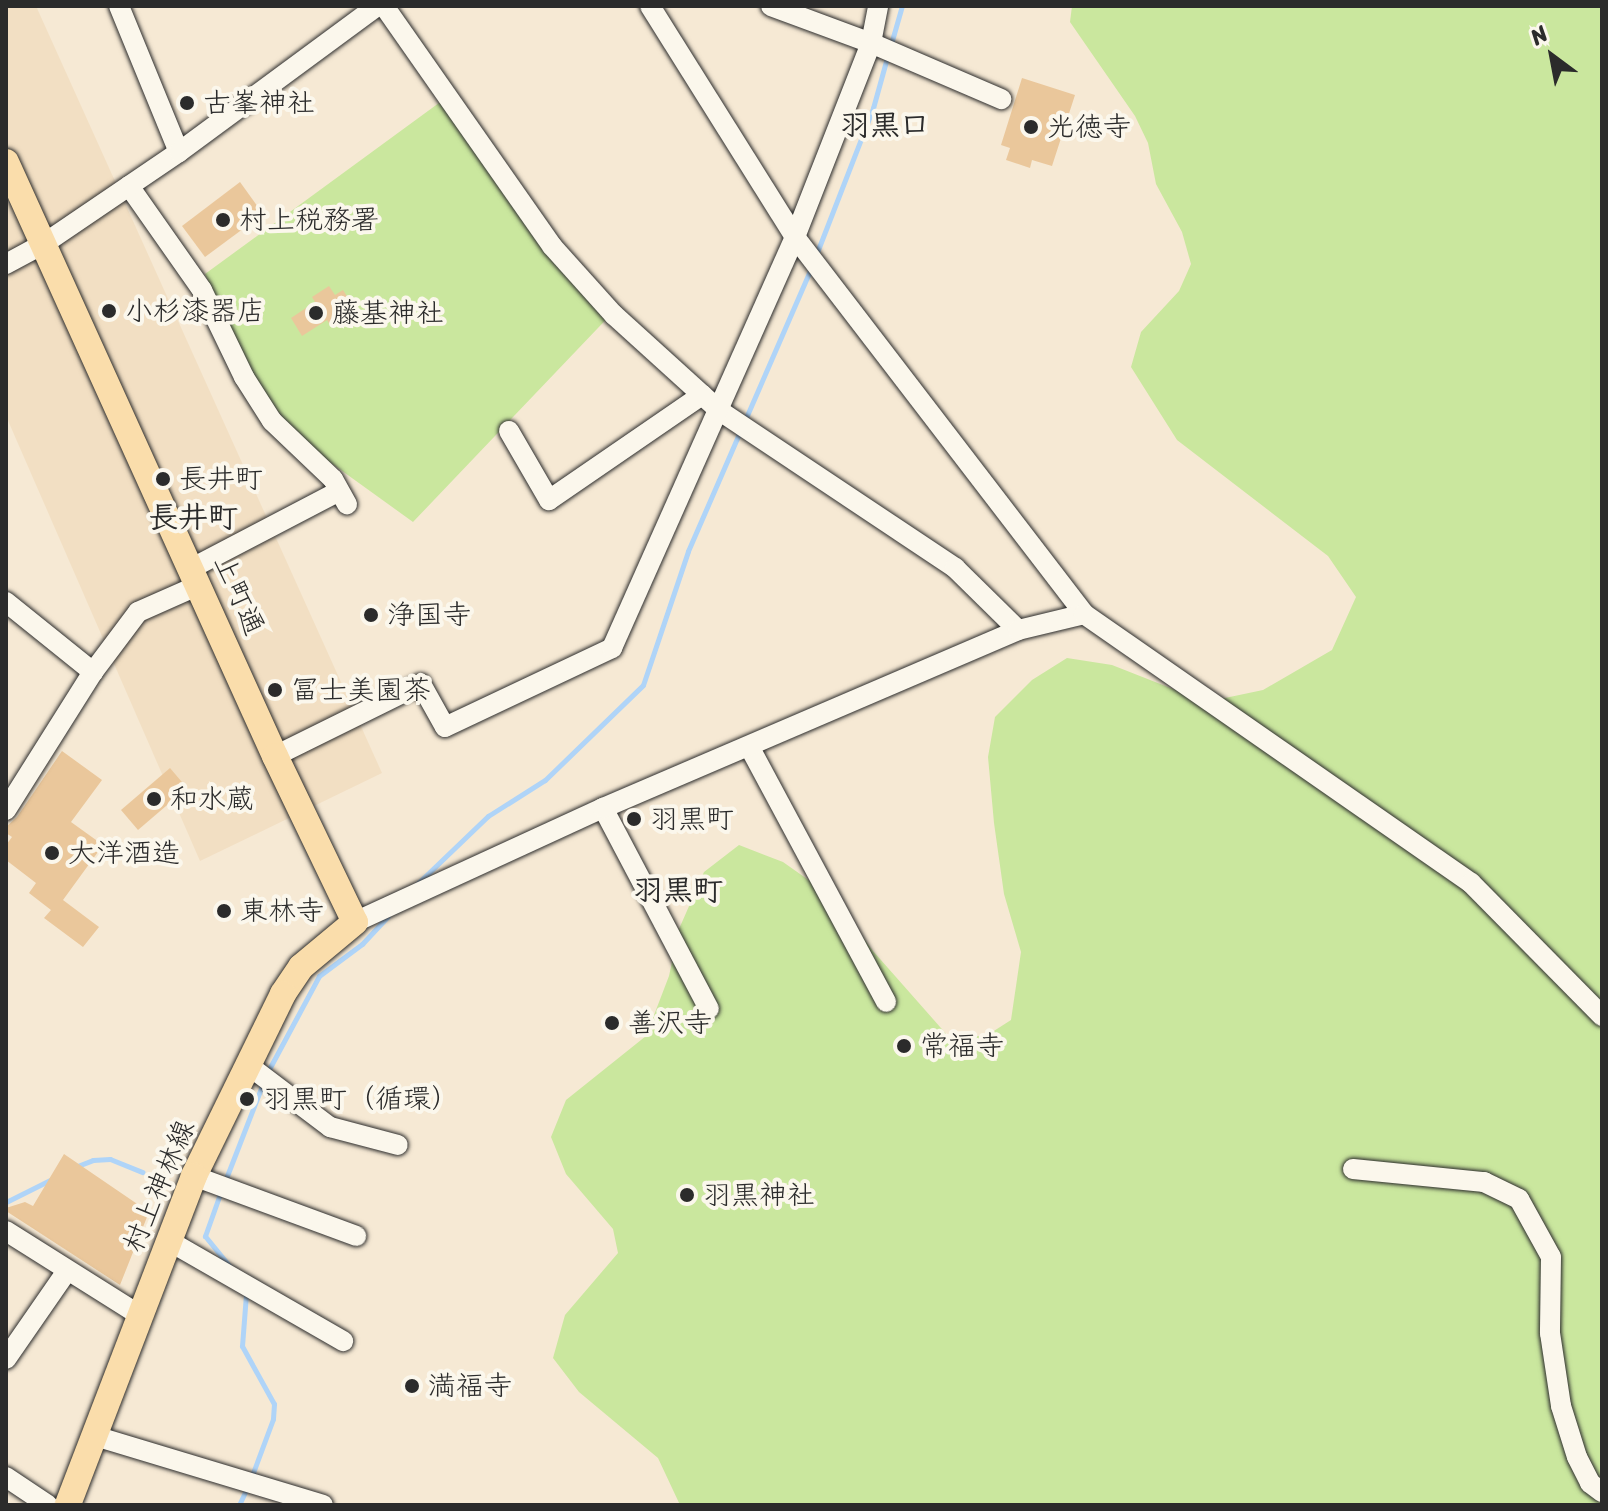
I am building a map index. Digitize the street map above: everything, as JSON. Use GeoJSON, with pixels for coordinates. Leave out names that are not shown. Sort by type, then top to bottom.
{"type":"FeatureCollection","features":[{"type":"Feature","properties":{"kind":"main road","name":"上町通"},"geometry":{"type":"LineString","coordinates":[[6,162],[275,756],[355,922]]}},
{"type":"Feature","properties":{"kind":"main road","name":"村上神林線"},"geometry":{"type":"LineString","coordinates":[[68,1505],[194,1176],[248,1065],[283,994],[301,967],[355,922]]}},
{"type":"Feature","properties":{"kind":"street"},"geometry":{"type":"LineString","coordinates":[[119,6],[179,152]]}},
{"type":"Feature","properties":{"kind":"street"},"geometry":{"type":"LineString","coordinates":[[6,264],[45,243],[179,152],[377,6]]}},
{"type":"Feature","properties":{"kind":"street"},"geometry":{"type":"LineString","coordinates":[[384,6],[552,246],[614,315],[720,411],[955,568],[1018,630]]}},
{"type":"Feature","properties":{"kind":"street"},"geometry":{"type":"LineString","coordinates":[[650,6],[795,237],[1084,614],[1471,883],[1602,1016]]}},
{"type":"Feature","properties":{"kind":"street"},"geometry":{"type":"LineString","coordinates":[[771,6],[871,43],[1001,99]]}},
{"type":"Feature","properties":{"kind":"street"},"geometry":{"type":"LineString","coordinates":[[275,756],[421,684],[445,727],[612,648],[795,237],[871,43],[878,6]]}},
{"type":"Feature","properties":{"kind":"street"},"geometry":{"type":"LineString","coordinates":[[6,810],[93,672],[138,612],[196,576],[343,498],[333,479],[272,421],[244,377],[202,290],[129,186]]}},
{"type":"Feature","properties":{"kind":"street"},"geometry":{"type":"LineString","coordinates":[[509,431],[549,500],[702,395]]}},
{"type":"Feature","properties":{"kind":"street"},"geometry":{"type":"LineString","coordinates":[[6,602],[93,672]]}},
{"type":"Feature","properties":{"kind":"street"},"geometry":{"type":"LineString","coordinates":[[355,922],[603,808],[750,748],[1018,630],[1084,614]]}},
{"type":"Feature","properties":{"kind":"street"},"geometry":{"type":"LineString","coordinates":[[750,748],[886,1002]]}},
{"type":"Feature","properties":{"kind":"street"},"geometry":{"type":"LineString","coordinates":[[603,808],[709,1009]]}},
{"type":"Feature","properties":{"kind":"street"},"geometry":{"type":"LineString","coordinates":[[248,1065],[330,1127],[398,1145]]}},
{"type":"Feature","properties":{"kind":"street"},"geometry":{"type":"LineString","coordinates":[[1353,1169],[1484,1182],[1519,1199],[1551,1257],[1550,1333],[1561,1406],[1577,1457],[1590,1483],[1602,1492]]}},
{"type":"Feature","properties":{"kind":"street"},"geometry":{"type":"LineString","coordinates":[[194,1176],[356,1236]]}},
{"type":"Feature","properties":{"kind":"street"},"geometry":{"type":"LineString","coordinates":[[6,1231],[141,1316]]}},
{"type":"Feature","properties":{"kind":"street"},"geometry":{"type":"LineString","coordinates":[[169,1241],[343,1341]]}},
{"type":"Feature","properties":{"kind":"street"},"geometry":{"type":"LineString","coordinates":[[7,1354],[67,1271]]}},
{"type":"Feature","properties":{"kind":"street"},"geometry":{"type":"LineString","coordinates":[[95,1436],[323,1505]]}},
{"type":"Feature","properties":{"kind":"street"},"geometry":{"type":"LineString","coordinates":[[6,1477],[48,1505]]}},
{"type":"Feature","properties":{"kind":"shaded area"},"geometry":{"type":"Polygon","coordinates":[[[6,6],[36,6],[382,773],[200,861],[6,416],[6,6]]]}},
{"type":"Feature","properties":{"kind":"green space"},"geometry":{"type":"Polygon","coordinates":[[[1072,6],[1602,6],[1602,1505],[680,1505],[658,1458],[579,1392],[553,1358],[565,1315],[618,1253],[613,1229],[566,1174],[551,1137],[566,1100],[646,1036],[669,976],[679,929],[704,872],[739,845],[783,862],[834,898],[873,951],[948,1036],[986,1036],[1011,1020],[1021,952],[1004,894],[994,823],[988,757],[995,717],[1032,680],[1067,658],[1112,665],[1206,702],[1263,690],[1332,650],[1356,597],[1328,556],[1177,440],[1131,367],[1141,332],[1179,291],[1191,264],[1182,232],[1156,184],[1148,143],[1135,116],[1070,22],[1072,6]]]}},
{"type":"Feature","properties":{"kind":"green space"},"geometry":{"type":"Polygon","coordinates":[[[443,100],[524,214],[618,307],[413,522],[302,442],[255,382],[205,274],[443,100]]]}},
{"type":"Feature","properties":{"kind":"building"},"geometry":{"type":"Polygon","coordinates":[[[1022,78],[1075,95],[1052,166],[1032,160],[1030,168],[1006,160],[1010,148],[1001,145],[1022,78]]]}},
{"type":"Feature","properties":{"kind":"building","name":"村上税務署"},"geometry":{"type":"Polygon","coordinates":[[[240,182],[263,214],[205,257],[182,226],[240,182]]]}},
{"type":"Feature","properties":{"kind":"building"},"geometry":{"type":"Polygon","coordinates":[[[329,286],[335,295],[343,290],[350,301],[344,305],[349,313],[330,325],[327,320],[302,336],[291,318],[315,302],[312,297],[329,286]]]}},
{"type":"Feature","properties":{"kind":"building","name":"大洋酒造"},"geometry":{"type":"Polygon","coordinates":[[[62,751],[102,780],[71,822],[103,845],[63,900],[99,927],[83,947],[44,918],[51,910],[29,893],[36,883],[6,860],[6,845],[12,837],[6,833],[6,827],[17,817],[62,751]]]}},
{"type":"Feature","properties":{"kind":"building","name":"和水蔵"},"geometry":{"type":"Polygon","coordinates":[[[170,768],[187,788],[138,830],[121,810],[170,768]]]}},
{"type":"Feature","properties":{"kind":"building"},"geometry":{"type":"Polygon","coordinates":[[[64,1154],[149,1212],[120,1285],[6,1211],[6,1208],[25,1202],[33,1206],[64,1154]]]}},
{"type":"Feature","properties":{"kind":"waterway"},"geometry":{"type":"LineString","coordinates":[[891,44],[902,6]]}},
{"type":"Feature","properties":{"kind":"waterway"},"geometry":{"type":"LineString","coordinates":[[816,255],[873,108],[888,54]]}},
{"type":"Feature","properties":{"kind":"waterway"},"geometry":{"type":"LineString","coordinates":[[745,420],[811,268]]}},
{"type":"Feature","properties":{"kind":"waterway"},"geometry":{"type":"LineString","coordinates":[[416,885],[488,816],[545,780],[643,685],[688,551],[741,429]]}},
{"type":"Feature","properties":{"kind":"waterway"},"geometry":{"type":"LineString","coordinates":[[267,1073],[319,976],[362,944],[388,916]]}},
{"type":"Feature","properties":{"kind":"waterway"},"geometry":{"type":"LineString","coordinates":[[225,1181],[263,1083]]}},
{"type":"Feature","properties":{"kind":"waterway"},"geometry":{"type":"LineString","coordinates":[[75,1167],[93,1160],[110,1159],[142,1172]]}},
{"type":"Feature","properties":{"kind":"waterway"},"geometry":{"type":"LineString","coordinates":[[6,1202],[52,1179]]}},
{"type":"Feature","properties":{"kind":"waterway"},"geometry":{"type":"LineString","coordinates":[[221,1191],[205,1236],[231,1268]]}},
{"type":"Feature","properties":{"kind":"waterway"},"geometry":{"type":"LineString","coordinates":[[246,1294],[242,1346],[274,1404],[273,1419],[251,1478]]}},
{"type":"Feature","properties":{"kind":"waterway"},"geometry":{"type":"LineString","coordinates":[[239,1505],[247,1488]]}},
{"type":"Feature","properties":{"kind":"place","name":"古峯神社"},"geometry":{"type":"Point","coordinates":[187,103]}},
{"type":"Feature","properties":{"kind":"place","name":"光徳寺"},"geometry":{"type":"Point","coordinates":[1031,127]}},
{"type":"Feature","properties":{"kind":"place","name":"村上税務署"},"geometry":{"type":"Point","coordinates":[223,220]}},
{"type":"Feature","properties":{"kind":"place","name":"小杉漆器店"},"geometry":{"type":"Point","coordinates":[109,311]}},
{"type":"Feature","properties":{"kind":"place","name":"藤基神社"},"geometry":{"type":"Point","coordinates":[316,313]}},
{"type":"Feature","properties":{"kind":"place","name":"長井町"},"geometry":{"type":"Point","coordinates":[163,479]}},
{"type":"Feature","properties":{"kind":"place","name":"浄国寺"},"geometry":{"type":"Point","coordinates":[371,615]}},
{"type":"Feature","properties":{"kind":"place","name":"冨士美園茶"},"geometry":{"type":"Point","coordinates":[275,690]}},
{"type":"Feature","properties":{"kind":"place","name":"和水蔵"},"geometry":{"type":"Point","coordinates":[154,799]}},
{"type":"Feature","properties":{"kind":"place","name":"羽黒町"},"geometry":{"type":"Point","coordinates":[634,819]}},
{"type":"Feature","properties":{"kind":"place","name":"大洋酒造"},"geometry":{"type":"Point","coordinates":[52,853]}},
{"type":"Feature","properties":{"kind":"place","name":"東林寺"},"geometry":{"type":"Point","coordinates":[224,911]}},
{"type":"Feature","properties":{"kind":"place","name":"善沢寺"},"geometry":{"type":"Point","coordinates":[612,1023]}},
{"type":"Feature","properties":{"kind":"place","name":"常福寺"},"geometry":{"type":"Point","coordinates":[904,1046]}},
{"type":"Feature","properties":{"kind":"place","name":"羽黒町（循環）"},"geometry":{"type":"Point","coordinates":[247,1099]}},
{"type":"Feature","properties":{"kind":"place","name":"羽黒神社"},"geometry":{"type":"Point","coordinates":[687,1195]}},
{"type":"Feature","properties":{"kind":"place","name":"満福寺"},"geometry":{"type":"Point","coordinates":[412,1386]}},
{"type":"Feature","properties":{"kind":"district","name":"羽黒口"},"geometry":{"type":"Point","coordinates":[885,125]}},
{"type":"Feature","properties":{"kind":"district","name":"長井町"},"geometry":{"type":"Point","coordinates":[193,517]}},
{"type":"Feature","properties":{"kind":"district","name":"羽黒町"},"geometry":{"type":"Point","coordinates":[678,890]}}]}
